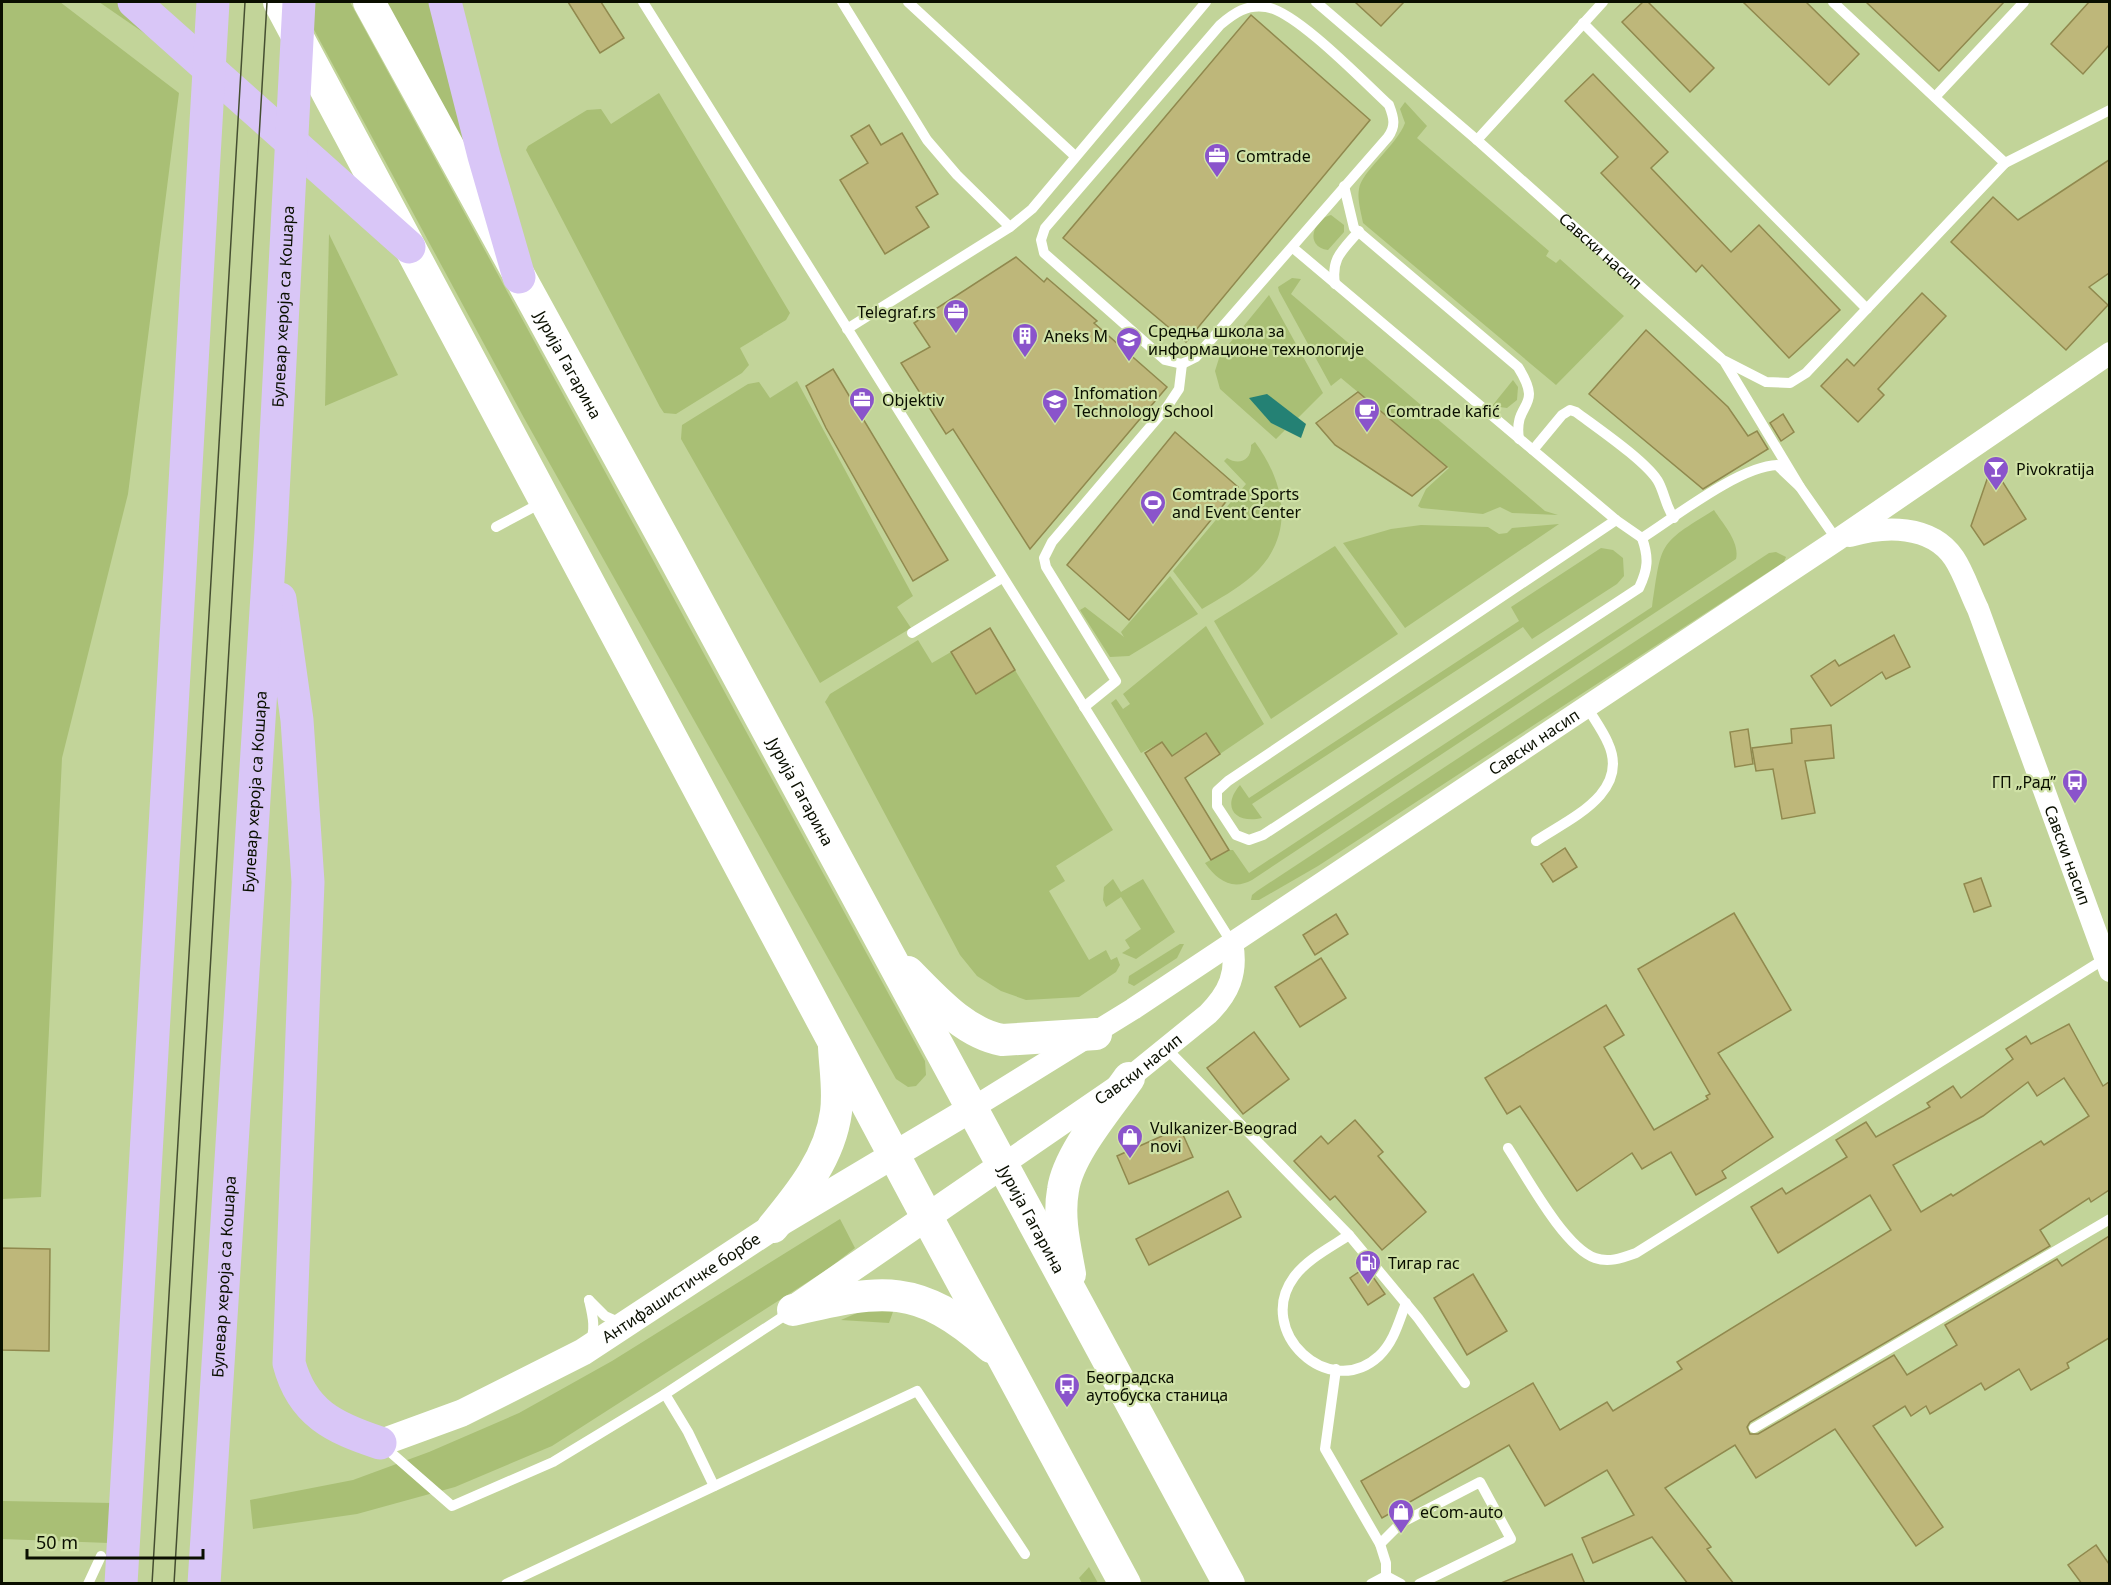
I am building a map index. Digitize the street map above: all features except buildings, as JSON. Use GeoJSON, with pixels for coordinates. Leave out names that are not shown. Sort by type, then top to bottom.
{"type":"FeatureCollection","features":[{"type":"Feature","properties":{"kind":"main road"},"geometry":{"type":"LineString","coordinates":[[134,2],[409,247]]}},
{"type":"Feature","properties":{"kind":"main road"},"geometry":{"type":"LineString","coordinates":[[121,1584],[213,2]]}},
{"type":"Feature","properties":{"kind":"main road"},"geometry":{"type":"LineString","coordinates":[[279,2],[1125,1584]]}},
{"type":"Feature","properties":{"kind":"main road","name":"Булевар хероја са Кошара"},"geometry":{"type":"LineString","coordinates":[[204,1584],[271,532],[299,2]]}},
{"type":"Feature","properties":{"kind":"main road","name":"Јурија Гагарина"},"geometry":{"type":"LineString","coordinates":[[369,2],[887,952],[1228,1584]]}},
{"type":"Feature","properties":{"kind":"main road"},"geometry":{"type":"LineString","coordinates":[[445,2],[484,156],[519,277]]}},
{"type":"Feature","properties":{"kind":"main road"},"geometry":{"type":"LineString","coordinates":[[271,532],[297,720],[308,882],[306,978],[288,1342],[289,1363],[294,1384],[317,1415],[380,1443]]}},
{"type":"Feature","properties":{"kind":"main road"},"geometry":{"type":"LineString","coordinates":[[887,952],[953,1014],[991,1038],[1002,1040],[1096,1034]]}},
{"type":"Feature","properties":{"kind":"main road"},"geometry":{"type":"LineString","coordinates":[[773,1227],[800,1194],[829,1146],[837,1110],[834,1040]]}},
{"type":"Feature","properties":{"kind":"main road"},"geometry":{"type":"LineString","coordinates":[[1074,1298],[1062,1226],[1063,1189],[1070,1168],[1086,1140],[1129,1078]]}},
{"type":"Feature","properties":{"kind":"main road"},"geometry":{"type":"LineString","coordinates":[[793,1310],[855,1296],[879,1294],[923,1301],[968,1327],[1004,1358]]}},
{"type":"Feature","properties":{"kind":"street","name":"Савски насип"},"geometry":{"type":"LineString","coordinates":[[971,1109],[1096,1034],[1837,540],[2109,353]]}},
{"type":"Feature","properties":{"kind":"street","name":"Савски насип"},"geometry":{"type":"LineString","coordinates":[[1837,540],[1877,531],[1918,532],[1936,541],[1953,557],[1978,609],[2108,964]]}},
{"type":"Feature","properties":{"kind":"street","name":"Савски насип"},"geometry":{"type":"LineString","coordinates":[[1001,1166],[1129,1078],[1220,1003],[1231,984],[1234,972],[1235,958],[1232,943]]}},
{"type":"Feature","properties":{"kind":"street","name":"Антифашистичке борбе"},"geometry":{"type":"LineString","coordinates":[[380,1443],[503,1394],[583,1352],[773,1227],[971,1109]]}},
{"type":"Feature","properties":{"kind":"street"},"geometry":{"type":"LineString","coordinates":[[793,1310],[1001,1166]]}},
{"type":"Feature","properties":{"kind":"lane"},"geometry":{"type":"LineString","coordinates":[[643,2],[1232,943]]}},
{"type":"Feature","properties":{"kind":"lane"},"geometry":{"type":"LineString","coordinates":[[842,2],[934,149],[957,175],[1010,226]]}},
{"type":"Feature","properties":{"kind":"lane"},"geometry":{"type":"LineString","coordinates":[[908,2],[1075,156]]}},
{"type":"Feature","properties":{"kind":"lane"},"geometry":{"type":"LineString","coordinates":[[847,329],[1010,226],[1032,208],[1206,2]]}},
{"type":"Feature","properties":{"kind":"lane","name":"Савски насип"},"geometry":{"type":"LineString","coordinates":[[1316,2],[1477,140],[1725,361],[1800,487],[1837,540]]}},
{"type":"Feature","properties":{"kind":"lane"},"geometry":{"type":"LineString","coordinates":[[1477,140],[1603,2]]}},
{"type":"Feature","properties":{"kind":"lane"},"geometry":{"type":"LineString","coordinates":[[1833,2],[2005,163]]}},
{"type":"Feature","properties":{"kind":"lane"},"geometry":{"type":"LineString","coordinates":[[1935,97],[2024,2]]}},
{"type":"Feature","properties":{"kind":"lane"},"geometry":{"type":"LineString","coordinates":[[1250,6],[1282,11],[1389,105],[1394,128],[1292,247],[1203,350],[1182,364],[1165,360],[1044,253],[1041,240],[1045,228],[1220,25],[1234,13],[1250,6]]}},
{"type":"Feature","properties":{"kind":"lane"},"geometry":{"type":"LineString","coordinates":[[1583,23],[1867,309]]}},
{"type":"Feature","properties":{"kind":"lane"},"geometry":{"type":"LineString","coordinates":[[1725,361],[1766,382],[1790,383],[1806,373],[2005,163],[2109,110]]}},
{"type":"Feature","properties":{"kind":"lane"},"geometry":{"type":"LineString","coordinates":[[1344,186],[1354,228],[1518,367],[1531,392],[1520,415],[1517,427],[1519,439]]}},
{"type":"Feature","properties":{"kind":"lane"},"geometry":{"type":"LineString","coordinates":[[1335,284],[1332,268],[1338,255],[1359,231]]}},
{"type":"Feature","properties":{"kind":"lane"},"geometry":{"type":"LineString","coordinates":[[1292,247],[1616,520],[1642,538],[1648,557],[1646,572],[1639,588],[1263,835],[1250,840],[1236,836],[1217,806],[1217,791],[1228,781],[1616,520]]}},
{"type":"Feature","properties":{"kind":"lane"},"geometry":{"type":"LineString","coordinates":[[1084,707],[1116,681],[1050,574],[1044,558],[1052,542],[1151,428],[1179,389],[1182,364]]}},
{"type":"Feature","properties":{"kind":"lane"},"geometry":{"type":"LineString","coordinates":[[1533,450],[1562,415],[1570,410],[1576,412],[1638,461],[1659,482],[1666,507],[1674,518]]}},
{"type":"Feature","properties":{"kind":"lane"},"geometry":{"type":"LineString","coordinates":[[1642,538],[1738,477],[1766,465],[1777,465],[1800,487]]}},
{"type":"Feature","properties":{"kind":"lane"},"geometry":{"type":"LineString","coordinates":[[496,527],[545,501]]}},
{"type":"Feature","properties":{"kind":"lane"},"geometry":{"type":"LineString","coordinates":[[912,633],[1002,578]]}},
{"type":"Feature","properties":{"kind":"lane"},"geometry":{"type":"LineString","coordinates":[[1536,841],[1600,799],[1612,776],[1613,761],[1609,745],[1587,707]]}},
{"type":"Feature","properties":{"kind":"lane"},"geometry":{"type":"LineString","coordinates":[[1508,1148],[1572,1242],[1596,1259],[1617,1259],[1636,1253],[2108,964]]}},
{"type":"Feature","properties":{"kind":"lane"},"geometry":{"type":"LineString","coordinates":[[1166,1048],[1349,1235],[1406,1303],[1465,1383]]}},
{"type":"Feature","properties":{"kind":"lane"},"geometry":{"type":"LineString","coordinates":[[1754,1428],[2109,1219]]}},
{"type":"Feature","properties":{"kind":"lane"},"geometry":{"type":"LineString","coordinates":[[1349,1235],[1294,1277],[1286,1293],[1282,1311],[1285,1329],[1293,1346],[1306,1359],[1322,1368],[1362,1367],[1379,1356],[1392,1341],[1406,1303]]}},
{"type":"Feature","properties":{"kind":"lane"},"geometry":{"type":"LineString","coordinates":[[583,1352],[592,1338],[589,1300],[605,1316],[619,1324],[633,1320]]}},
{"type":"Feature","properties":{"kind":"lane"},"geometry":{"type":"LineString","coordinates":[[380,1443],[452,1506],[553,1462],[665,1394],[793,1310]]}},
{"type":"Feature","properties":{"kind":"lane"},"geometry":{"type":"LineString","coordinates":[[1336,1369],[1325,1449],[1334,1469],[1380,1544],[1386,1563],[1386,1576]]}},
{"type":"Feature","properties":{"kind":"lane"},"geometry":{"type":"LineString","coordinates":[[506,1584],[917,1391],[1025,1554]]}},
{"type":"Feature","properties":{"kind":"lane"},"geometry":{"type":"LineString","coordinates":[[665,1394],[688,1432],[714,1486]]}},
{"type":"Feature","properties":{"kind":"lane"},"geometry":{"type":"LineString","coordinates":[[1380,1544],[1401,1523],[1480,1482],[1511,1539],[1419,1584]]}},
{"type":"Feature","properties":{"kind":"lane"},"geometry":{"type":"LineString","coordinates":[[88,1584],[101,1556]]}},
{"type":"Feature","properties":{"kind":"lane"},"geometry":{"type":"LineString","coordinates":[[1371,1584],[1386,1576]]}},
{"type":"Feature","properties":{"kind":"lane"},"geometry":{"type":"LineString","coordinates":[[1386,1576],[1401,1584]]}},
{"type":"Feature","properties":{"kind":"green space"},"geometry":{"type":"Polygon","coordinates":[[[2,2],[60,2],[179,93],[128,494],[62,758],[41,1197],[2,1199],[2,2]]]}},
{"type":"Feature","properties":{"kind":"green space"},"geometry":{"type":"Polygon","coordinates":[[[99,2],[123,2],[166,48],[99,2]]]}},
{"type":"Feature","properties":{"kind":"green space"},"geometry":{"type":"Polygon","coordinates":[[[299,2],[350,2],[925,1061],[926,1075],[916,1086],[908,1087],[896,1079],[524,418],[299,2]]]}},
{"type":"Feature","properties":{"kind":"green space"},"geometry":{"type":"Polygon","coordinates":[[[385,2],[432,2],[469,155],[385,2]]]}},
{"type":"Feature","properties":{"kind":"green space"},"geometry":{"type":"Polygon","coordinates":[[[659,93],[790,313],[786,320],[740,348],[749,365],[742,373],[676,414],[664,413],[660,407],[526,150],[528,146],[587,110],[601,109],[611,124],[659,93]]]}},
{"type":"Feature","properties":{"kind":"green space"},"geometry":{"type":"Polygon","coordinates":[[[1405,102],[1427,126],[1417,138],[1549,251],[1546,256],[1556,263],[1560,259],[1624,316],[1556,385],[1363,223],[1358,197],[1361,182],[1401,131],[1405,123],[1400,109],[1405,102]]]}},
{"type":"Feature","properties":{"kind":"green space"},"geometry":{"type":"Polygon","coordinates":[[[1331,215],[1344,225],[1344,232],[1328,250],[1316,244],[1314,233],[1320,222],[1331,215]]]}},
{"type":"Feature","properties":{"kind":"green space"},"geometry":{"type":"Polygon","coordinates":[[[329,234],[398,375],[325,406],[329,234]]]}},
{"type":"Feature","properties":{"kind":"green space"},"geometry":{"type":"Polygon","coordinates":[[[1292,278],[1301,279],[1291,294],[1545,511],[1558,515],[1512,513],[1500,507],[1483,514],[1418,506],[1426,489],[1449,468],[1341,378],[1331,386],[1279,291],[1278,287],[1292,278]]]}},
{"type":"Feature","properties":{"kind":"green space"},"geometry":{"type":"Polygon","coordinates":[[[1269,295],[1323,393],[1298,418],[1267,395],[1271,423],[1285,430],[1276,439],[1220,389],[1215,371],[1220,355],[1269,295]]]}},
{"type":"Feature","properties":{"kind":"green space"},"geometry":{"type":"Polygon","coordinates":[[[1513,380],[1518,387],[1517,400],[1507,408],[1492,406],[1513,380]]]}},
{"type":"Feature","properties":{"kind":"green space"},"geometry":{"type":"Polygon","coordinates":[[[797,381],[913,596],[897,607],[911,628],[820,683],[681,439],[682,425],[748,384],[759,382],[770,398],[797,381]]]}},
{"type":"Feature","properties":{"kind":"green space"},"geometry":{"type":"Polygon","coordinates":[[[1255,442],[1274,475],[1279,493],[1282,510],[1275,545],[1266,561],[1252,576],[1202,609],[1173,571],[1246,484],[1224,461],[1227,458],[1236,461],[1244,460],[1251,450],[1251,445],[1255,442]]]}},
{"type":"Feature","properties":{"kind":"green space"},"geometry":{"type":"Polygon","coordinates":[[[1714,510],[1736,546],[1736,559],[1252,880],[1238,884],[1225,882],[1205,863],[1233,850],[1249,873],[1652,607],[1658,569],[1665,547],[1682,531],[1714,510]]]}},
{"type":"Feature","properties":{"kind":"green space"},"geometry":{"type":"Polygon","coordinates":[[[1559,524],[1405,628],[1343,543],[1391,529],[1421,525],[1488,527],[1499,534],[1507,533],[1512,528],[1559,524]]]}},
{"type":"Feature","properties":{"kind":"green space"},"geometry":{"type":"Polygon","coordinates":[[[1335,546],[1398,634],[1271,719],[1214,621],[1335,546]]]}},
{"type":"Feature","properties":{"kind":"green space"},"geometry":{"type":"Polygon","coordinates":[[[1601,548],[1613,550],[1623,558],[1624,576],[1617,584],[1532,639],[1523,627],[1252,804],[1262,818],[1244,818],[1234,812],[1231,807],[1232,800],[1240,785],[1249,798],[1519,621],[1511,607],[1601,548]]]}},
{"type":"Feature","properties":{"kind":"green space"},"geometry":{"type":"Polygon","coordinates":[[[1776,552],[1786,557],[1784,562],[1318,866],[1259,900],[1251,900],[1252,895],[1257,891],[1769,553],[1776,552]]]}},
{"type":"Feature","properties":{"kind":"green space"},"geometry":{"type":"Polygon","coordinates":[[[1170,576],[1198,614],[1129,656],[1110,657],[1080,610],[1085,607],[1124,637],[1121,632],[1170,576]]]}},
{"type":"Feature","properties":{"kind":"green space"},"geometry":{"type":"Polygon","coordinates":[[[1206,626],[1264,724],[1220,754],[1206,733],[1172,756],[1162,742],[1141,753],[1111,703],[1116,699],[1123,709],[1130,704],[1123,694],[1206,626]]]}},
{"type":"Feature","properties":{"kind":"green space"},"geometry":{"type":"Polygon","coordinates":[[[918,640],[932,663],[951,652],[976,693],[1015,670],[1113,830],[1056,866],[1065,881],[1049,891],[1089,960],[1106,950],[1111,960],[1117,957],[1120,965],[1116,972],[1079,997],[1026,1000],[1001,991],[977,976],[960,955],[825,702],[830,694],[918,640]]]}},
{"type":"Feature","properties":{"kind":"green space"},"geometry":{"type":"Polygon","coordinates":[[[1113,879],[1121,892],[1143,879],[1175,932],[1136,959],[1122,953],[1130,948],[1125,940],[1141,929],[1121,897],[1106,907],[1103,900],[1104,887],[1113,879]]]}},
{"type":"Feature","properties":{"kind":"green space"},"geometry":{"type":"Polygon","coordinates":[[[1180,944],[1184,944],[1177,958],[1134,986],[1128,983],[1129,976],[1180,944]]]}},
{"type":"Feature","properties":{"kind":"green space"},"geometry":{"type":"Polygon","coordinates":[[[840,1219],[855,1248],[828,1269],[552,1446],[455,1487],[357,1514],[253,1529],[250,1500],[353,1480],[429,1452],[519,1413],[612,1361],[840,1219]]]}},
{"type":"Feature","properties":{"kind":"green space"},"geometry":{"type":"Polygon","coordinates":[[[866,1309],[894,1309],[889,1323],[841,1320],[866,1309]]]}},
{"type":"Feature","properties":{"kind":"green space"},"geometry":{"type":"Polygon","coordinates":[[[2,1501],[113,1503],[109,1543],[2,1539],[2,1501]]]}},
{"type":"Feature","properties":{"kind":"green space"},"geometry":{"type":"Polygon","coordinates":[[[1089,1567],[1098,1583],[1082,1583],[1079,1578],[1089,1567]]]}},
{"type":"Feature","properties":{"kind":"water"},"geometry":{"type":"Polygon","coordinates":[[[1267,394],[1306,424],[1301,438],[1271,423],[1249,398],[1267,394]]]}},
{"type":"Feature","properties":{"kind":"tram line"},"geometry":{"type":"LineString","coordinates":[[152,1584],[245,2]]}},
{"type":"Feature","properties":{"kind":"tram line"},"geometry":{"type":"LineString","coordinates":[[174,1584],[267,2]]}},
{"type":"Feature","properties":{"kind":"place","name":"Comtrade"},"geometry":{"type":"Point","coordinates":[1217,179]}},
{"type":"Feature","properties":{"kind":"place","name":"Telegraf.rs"},"geometry":{"type":"Point","coordinates":[956,335]}},
{"type":"Feature","properties":{"kind":"place","name":"Aneks M"},"geometry":{"type":"Point","coordinates":[1025,359]}},
{"type":"Feature","properties":{"kind":"place","name":"Средња школа за информационе технологије"},"geometry":{"type":"Point","coordinates":[1129,363]}},
{"type":"Feature","properties":{"kind":"place","name":"Objektiv"},"geometry":{"type":"Point","coordinates":[862,423]}},
{"type":"Feature","properties":{"kind":"place","name":"Infomation Technology School"},"geometry":{"type":"Point","coordinates":[1055,425]}},
{"type":"Feature","properties":{"kind":"place","name":"Comtrade kafić"},"geometry":{"type":"Point","coordinates":[1367,434]}},
{"type":"Feature","properties":{"kind":"place","name":"Pivokratija"},"geometry":{"type":"Point","coordinates":[1996,492]}},
{"type":"Feature","properties":{"kind":"place","name":"Comtrade Sports and Event Center"},"geometry":{"type":"Point","coordinates":[1153,526]}},
{"type":"Feature","properties":{"kind":"place","name":"ГП „Рад”"},"geometry":{"type":"Point","coordinates":[2075,805]}},
{"type":"Feature","properties":{"kind":"place","name":"Vulkanizer-Beograd novi"},"geometry":{"type":"Point","coordinates":[1130,1160]}},
{"type":"Feature","properties":{"kind":"place","name":"Тигар гас"},"geometry":{"type":"Point","coordinates":[1368,1286]}},
{"type":"Feature","properties":{"kind":"place","name":"Београдска аутобуска станица"},"geometry":{"type":"Point","coordinates":[1067,1409]}},
{"type":"Feature","properties":{"kind":"place","name":"eCom-auto"},"geometry":{"type":"Point","coordinates":[1401,1535]}}]}
